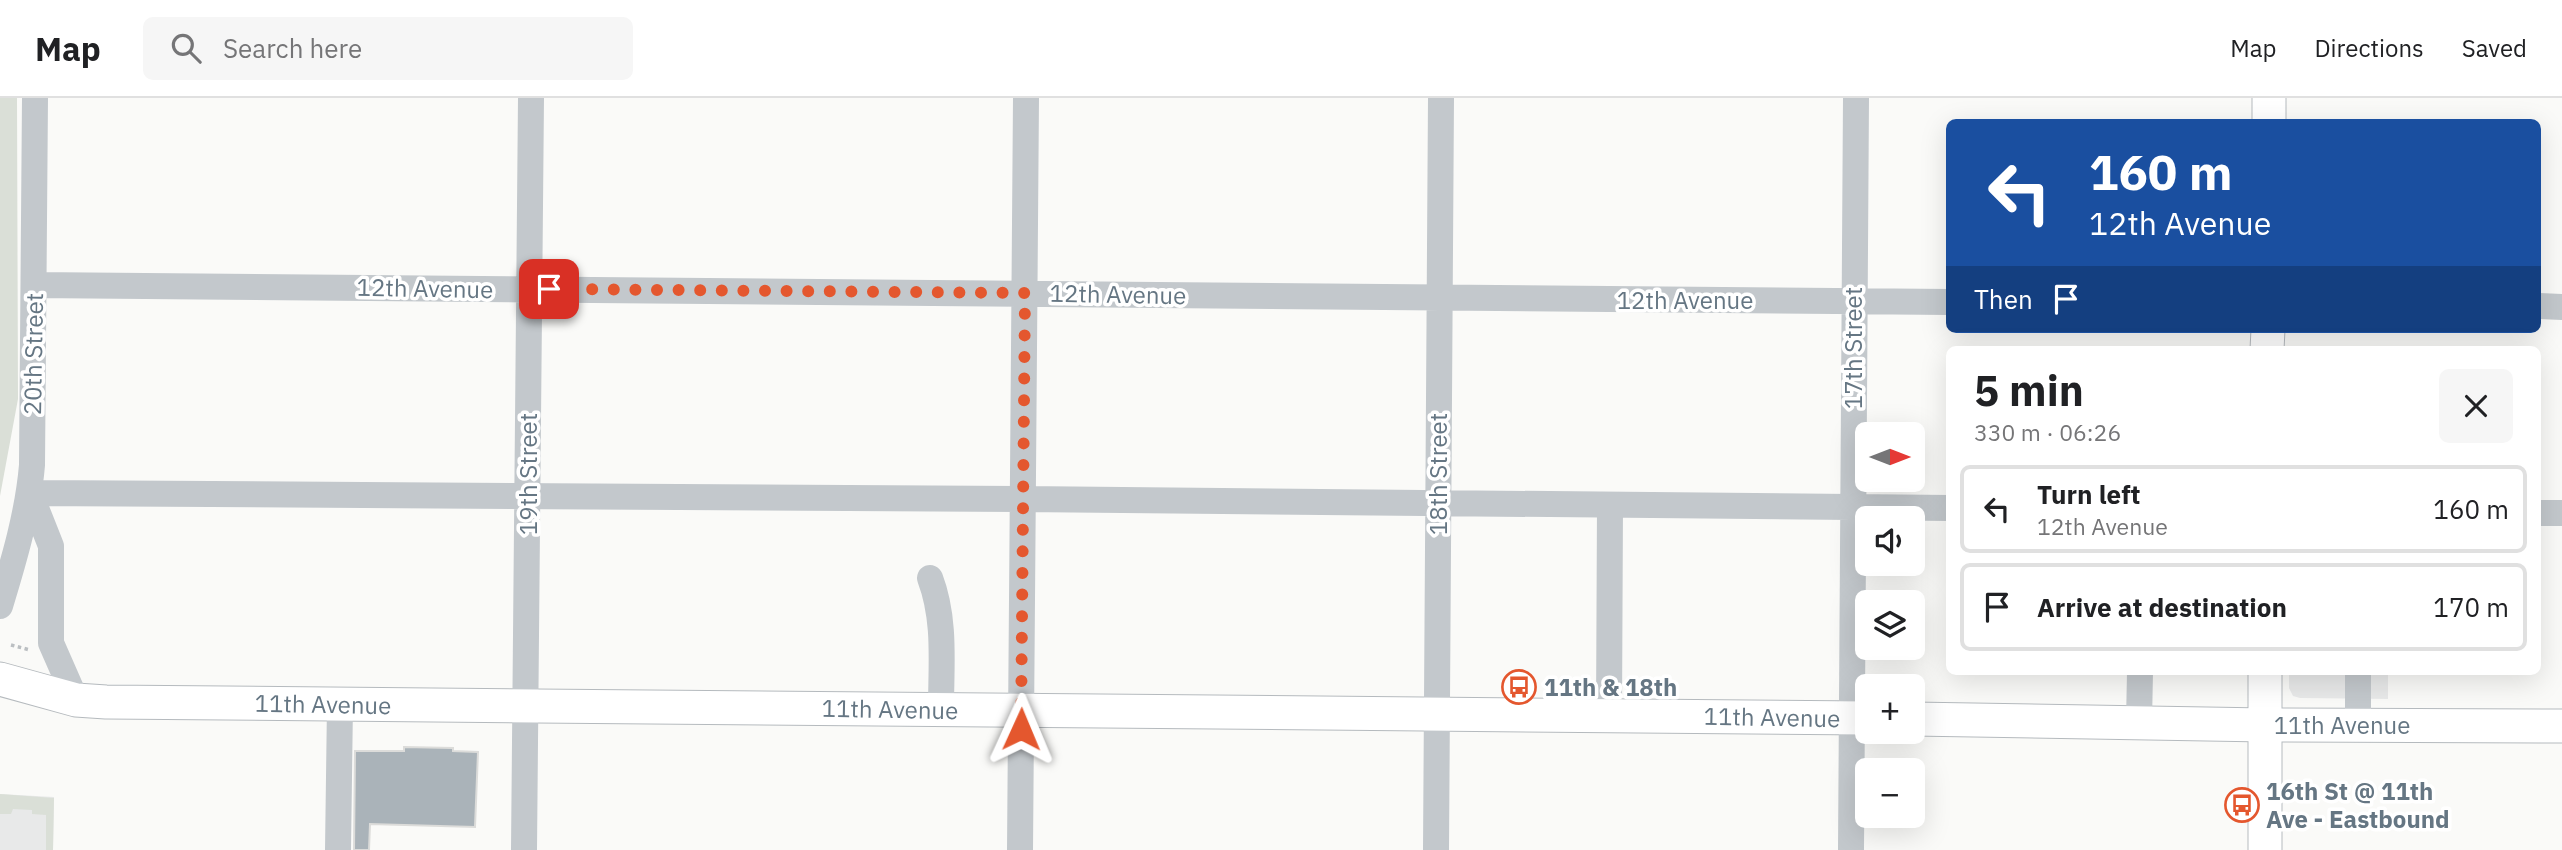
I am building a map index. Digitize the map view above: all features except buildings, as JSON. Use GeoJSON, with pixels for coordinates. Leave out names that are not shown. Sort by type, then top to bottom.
{"type":"FeatureCollection","features":[{"type":"Feature","properties":{"kind":"main road"},"geometry":{"type":"LineString","coordinates":[[2269,98],[2269,119]]}},
{"type":"Feature","properties":{"kind":"main road","name":"11th Avenue"},"geometry":{"type":"LineString","coordinates":[[8,668],[76,699],[340,704],[1855,718]]}},
{"type":"Feature","properties":{"kind":"main road"},"geometry":{"type":"LineString","coordinates":[[2264,850],[2266,675]]}},
{"type":"Feature","properties":{"kind":"main road","name":"11th Avenue"},"geometry":{"type":"LineString","coordinates":[[1925,719],[2265,725],[2562,726]]}},
{"type":"Feature","properties":{"kind":"street","name":"20th Street"},"geometry":{"type":"LineString","coordinates":[[0,606],[30,493],[35,98]]}},
{"type":"Feature","properties":{"kind":"street","name":"19th Street"},"geometry":{"type":"LineString","coordinates":[[524,850],[531,98]]}},
{"type":"Feature","properties":{"kind":"street"},"geometry":{"type":"LineString","coordinates":[[1020,850],[1026,98]]}},
{"type":"Feature","properties":{"kind":"street","name":"18th Street"},"geometry":{"type":"LineString","coordinates":[[1436,850],[1441,98]]}},
{"type":"Feature","properties":{"kind":"street","name":"17th Street"},"geometry":{"type":"LineString","coordinates":[[1856,98],[1853,507],[1859,674]]}},
{"type":"Feature","properties":{"kind":"street","name":"12th Avenue"},"geometry":{"type":"LineString","coordinates":[[34,285],[1946,302]]}},
{"type":"Feature","properties":{"kind":"street"},"geometry":{"type":"LineString","coordinates":[[2541,306],[2562,307]]}},
{"type":"Feature","properties":{"kind":"street"},"geometry":{"type":"LineString","coordinates":[[30,493],[1946,508]]}},
{"type":"Feature","properties":{"kind":"street"},"geometry":{"type":"LineString","coordinates":[[0,537],[30,493]]}},
{"type":"Feature","properties":{"kind":"street"},"geometry":{"type":"LineString","coordinates":[[30,493],[51,546],[51,643],[76,699]]}},
{"type":"Feature","properties":{"kind":"street"},"geometry":{"type":"LineString","coordinates":[[1609,715],[1610,505]]}},
{"type":"Feature","properties":{"kind":"street"},"geometry":{"type":"LineString","coordinates":[[2541,513],[2562,513]]}},
{"type":"Feature","properties":{"kind":"street"},"geometry":{"type":"LineString","coordinates":[[930,578],[941,617],[942,709]]}},
{"type":"Feature","properties":{"kind":"street"},"geometry":{"type":"LineString","coordinates":[[2139,722],[2140,675]]}},
{"type":"Feature","properties":{"kind":"street"},"geometry":{"type":"LineString","coordinates":[[2358,675],[2358,725]]}},
{"type":"Feature","properties":{"kind":"street"},"geometry":{"type":"LineString","coordinates":[[338,850],[340,704]]}},
{"type":"Feature","properties":{"kind":"street","name":"17th Street"},"geometry":{"type":"LineString","coordinates":[[1851,850],[1858,744]]}},
{"type":"Feature","properties":{"kind":"path"},"geometry":{"type":"LineString","coordinates":[[11,645],[31,651]]}},
{"type":"Feature","properties":{"kind":"path"},"geometry":{"type":"LineString","coordinates":[[8,668],[20,648]]}},
{"type":"Feature","properties":{"kind":"shaded area"},"geometry":{"type":"Polygon","coordinates":[[[0,98],[17,98],[18,399],[0,496],[0,98]]]}},
{"type":"Feature","properties":{"kind":"shaded area"},"geometry":{"type":"Polygon","coordinates":[[[2289,675],[2388,675],[2388,699],[2300,698],[2293,696],[2289,688],[2289,675]]]}},
{"type":"Feature","properties":{"kind":"shaded area"},"geometry":{"type":"Polygon","coordinates":[[[0,794],[54,797],[53,850],[0,850],[0,794]]]}},
{"type":"Feature","properties":{"kind":"shaded area"},"geometry":{"type":"Polygon","coordinates":[[[0,794],[54,798],[53,850],[46,850],[46,815],[32,814],[32,810],[13,809],[11,814],[0,814],[0,794]]]}},
{"type":"Feature","properties":{"kind":"place","name":"11th & 18th"},"geometry":{"type":"Point","coordinates":[1519,687]}},
{"type":"Feature","properties":{"kind":"place","name":"16th St @ 11th Ave - Eastbound"},"geometry":{"type":"Point","coordinates":[2242,805]}},
{"type":"Feature","properties":{"kind":"route"},"geometry":{"type":"LineString","coordinates":[[549,289],[1025,293],[1021,729]]}}]}
